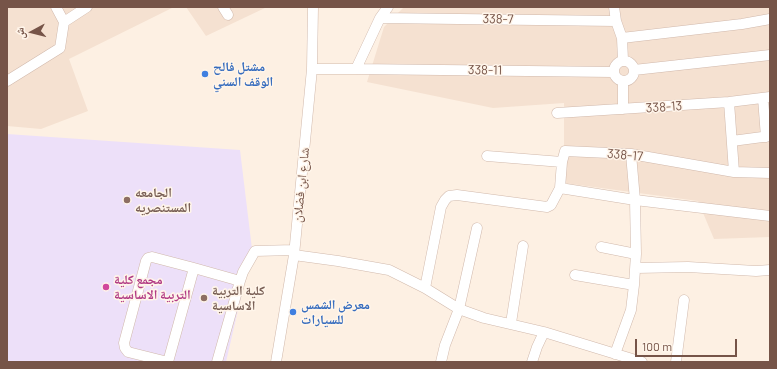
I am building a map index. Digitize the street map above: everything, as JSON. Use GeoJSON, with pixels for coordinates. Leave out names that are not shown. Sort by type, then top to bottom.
{"type":"FeatureCollection","features":[{"type":"Feature","properties":{"kind":"street"},"geometry":{"type":"LineString","coordinates":[[7,81],[60,48],[64,22],[56,7]]}},
{"type":"Feature","properties":{"kind":"street"},"geometry":{"type":"LineString","coordinates":[[64,22],[87,7]]}},
{"type":"Feature","properties":{"kind":"street","name":"شارع ابن فضلان"},"geometry":{"type":"LineString","coordinates":[[276,362],[294,253],[312,69],[313,7]]}},
{"type":"Feature","properties":{"kind":"street"},"geometry":{"type":"LineString","coordinates":[[356,69],[380,18],[388,7]]}},
{"type":"Feature","properties":{"kind":"street"},"geometry":{"type":"LineString","coordinates":[[614,7],[616,21],[622,38],[623,60]]}},
{"type":"Feature","properties":{"kind":"street","name":"338-7"},"geometry":{"type":"LineString","coordinates":[[380,18],[616,21]]}},
{"type":"Feature","properties":{"kind":"street"},"geometry":{"type":"LineString","coordinates":[[622,38],[770,20]]}},
{"type":"Feature","properties":{"kind":"street"},"geometry":{"type":"LineString","coordinates":[[634,70],[770,55]]}},
{"type":"Feature","properties":{"kind":"street"},"geometry":{"type":"LineString","coordinates":[[623,60],[629,62],[634,70],[634,74],[630,79],[623,81],[616,77],[614,72],[615,65],[623,60]]}},
{"type":"Feature","properties":{"kind":"street","name":"338-11"},"geometry":{"type":"LineString","coordinates":[[312,69],[614,72]]}},
{"type":"Feature","properties":{"kind":"street"},"geometry":{"type":"LineString","coordinates":[[623,81],[623,109]]}},
{"type":"Feature","properties":{"kind":"street"},"geometry":{"type":"LineString","coordinates":[[732,141],[768,137],[766,97]]}},
{"type":"Feature","properties":{"kind":"street","name":"338-13"},"geometry":{"type":"LineString","coordinates":[[557,113],[729,102],[766,97]]}},
{"type":"Feature","properties":{"kind":"street"},"geometry":{"type":"LineString","coordinates":[[729,102],[734,172]]}},
{"type":"Feature","properties":{"kind":"street","name":"338-17"},"geometry":{"type":"LineString","coordinates":[[562,162],[565,152],[631,154],[734,172],[770,173]]}},
{"type":"Feature","properties":{"kind":"street"},"geometry":{"type":"LineString","coordinates":[[615,354],[631,310],[636,268],[635,200],[631,154]]}},
{"type":"Feature","properties":{"kind":"street"},"geometry":{"type":"LineString","coordinates":[[425,288],[441,207],[449,196],[457,195],[547,207],[551,205],[560,188],[562,162],[487,156]]}},
{"type":"Feature","properties":{"kind":"street"},"geometry":{"type":"LineString","coordinates":[[560,188],[635,200],[770,216]]}},
{"type":"Feature","properties":{"kind":"street"},"geometry":{"type":"LineString","coordinates":[[441,362],[445,345],[459,309],[477,228]]}},
{"type":"Feature","properties":{"kind":"street"},"geometry":{"type":"LineString","coordinates":[[511,323],[523,246]]}},
{"type":"Feature","properties":{"kind":"street"},"geometry":{"type":"LineString","coordinates":[[600,247],[636,254]]}},
{"type":"Feature","properties":{"kind":"street"},"geometry":{"type":"LineString","coordinates":[[217,362],[243,272],[255,251],[294,253],[389,270],[425,288],[459,309],[484,318],[511,323],[544,332],[642,362]]}},
{"type":"Feature","properties":{"kind":"street"},"geometry":{"type":"LineString","coordinates":[[194,268],[168,362],[128,352],[124,344],[148,258],[152,257],[194,268],[240,281]]}},
{"type":"Feature","properties":{"kind":"street"},"geometry":{"type":"LineString","coordinates":[[636,268],[688,267],[756,271],[770,270]]}},
{"type":"Feature","properties":{"kind":"street"},"geometry":{"type":"LineString","coordinates":[[575,276],[634,285]]}},
{"type":"Feature","properties":{"kind":"street"},"geometry":{"type":"LineString","coordinates":[[676,362],[684,300]]}},
{"type":"Feature","properties":{"kind":"street"},"geometry":{"type":"LineString","coordinates":[[532,362],[536,347],[544,332]]}},
{"type":"Feature","properties":{"kind":"shaded area"},"geometry":{"type":"Polygon","coordinates":[[[7,7],[174,7],[69,59],[88,111],[41,129],[7,126],[7,7]]]}},
{"type":"Feature","properties":{"kind":"shaded area"},"geometry":{"type":"Polygon","coordinates":[[[186,7],[267,7],[206,36],[186,7]]]}},
{"type":"Feature","properties":{"kind":"shaded area"},"geometry":{"type":"Polygon","coordinates":[[[404,7],[770,7],[770,237],[714,239],[698,201],[564,183],[564,103],[493,108],[367,82],[384,27],[404,7]]]}},
{"type":"Feature","properties":{"kind":"shaded area","name":"الجامعه المستنصريه"},"geometry":{"type":"Polygon","coordinates":[[[7,134],[240,150],[252,249],[226,362],[7,362],[7,134]]]}},
{"type":"Feature","properties":{"kind":"place","name":"مشتل فالح الوقف السني"},"geometry":{"type":"Point","coordinates":[205,74]}},
{"type":"Feature","properties":{"kind":"place","name":"الجامعه المستنصريه"},"geometry":{"type":"Point","coordinates":[127,200]}},
{"type":"Feature","properties":{"kind":"place","name":"مجمع كلية التربية الاساسية"},"geometry":{"type":"Point","coordinates":[106,287]}},
{"type":"Feature","properties":{"kind":"place","name":"كلية التربية الاساسية"},"geometry":{"type":"Point","coordinates":[204,298]}},
{"type":"Feature","properties":{"kind":"place","name":"معرض الشمس للسيارات"},"geometry":{"type":"Point","coordinates":[293,312]}}]}
